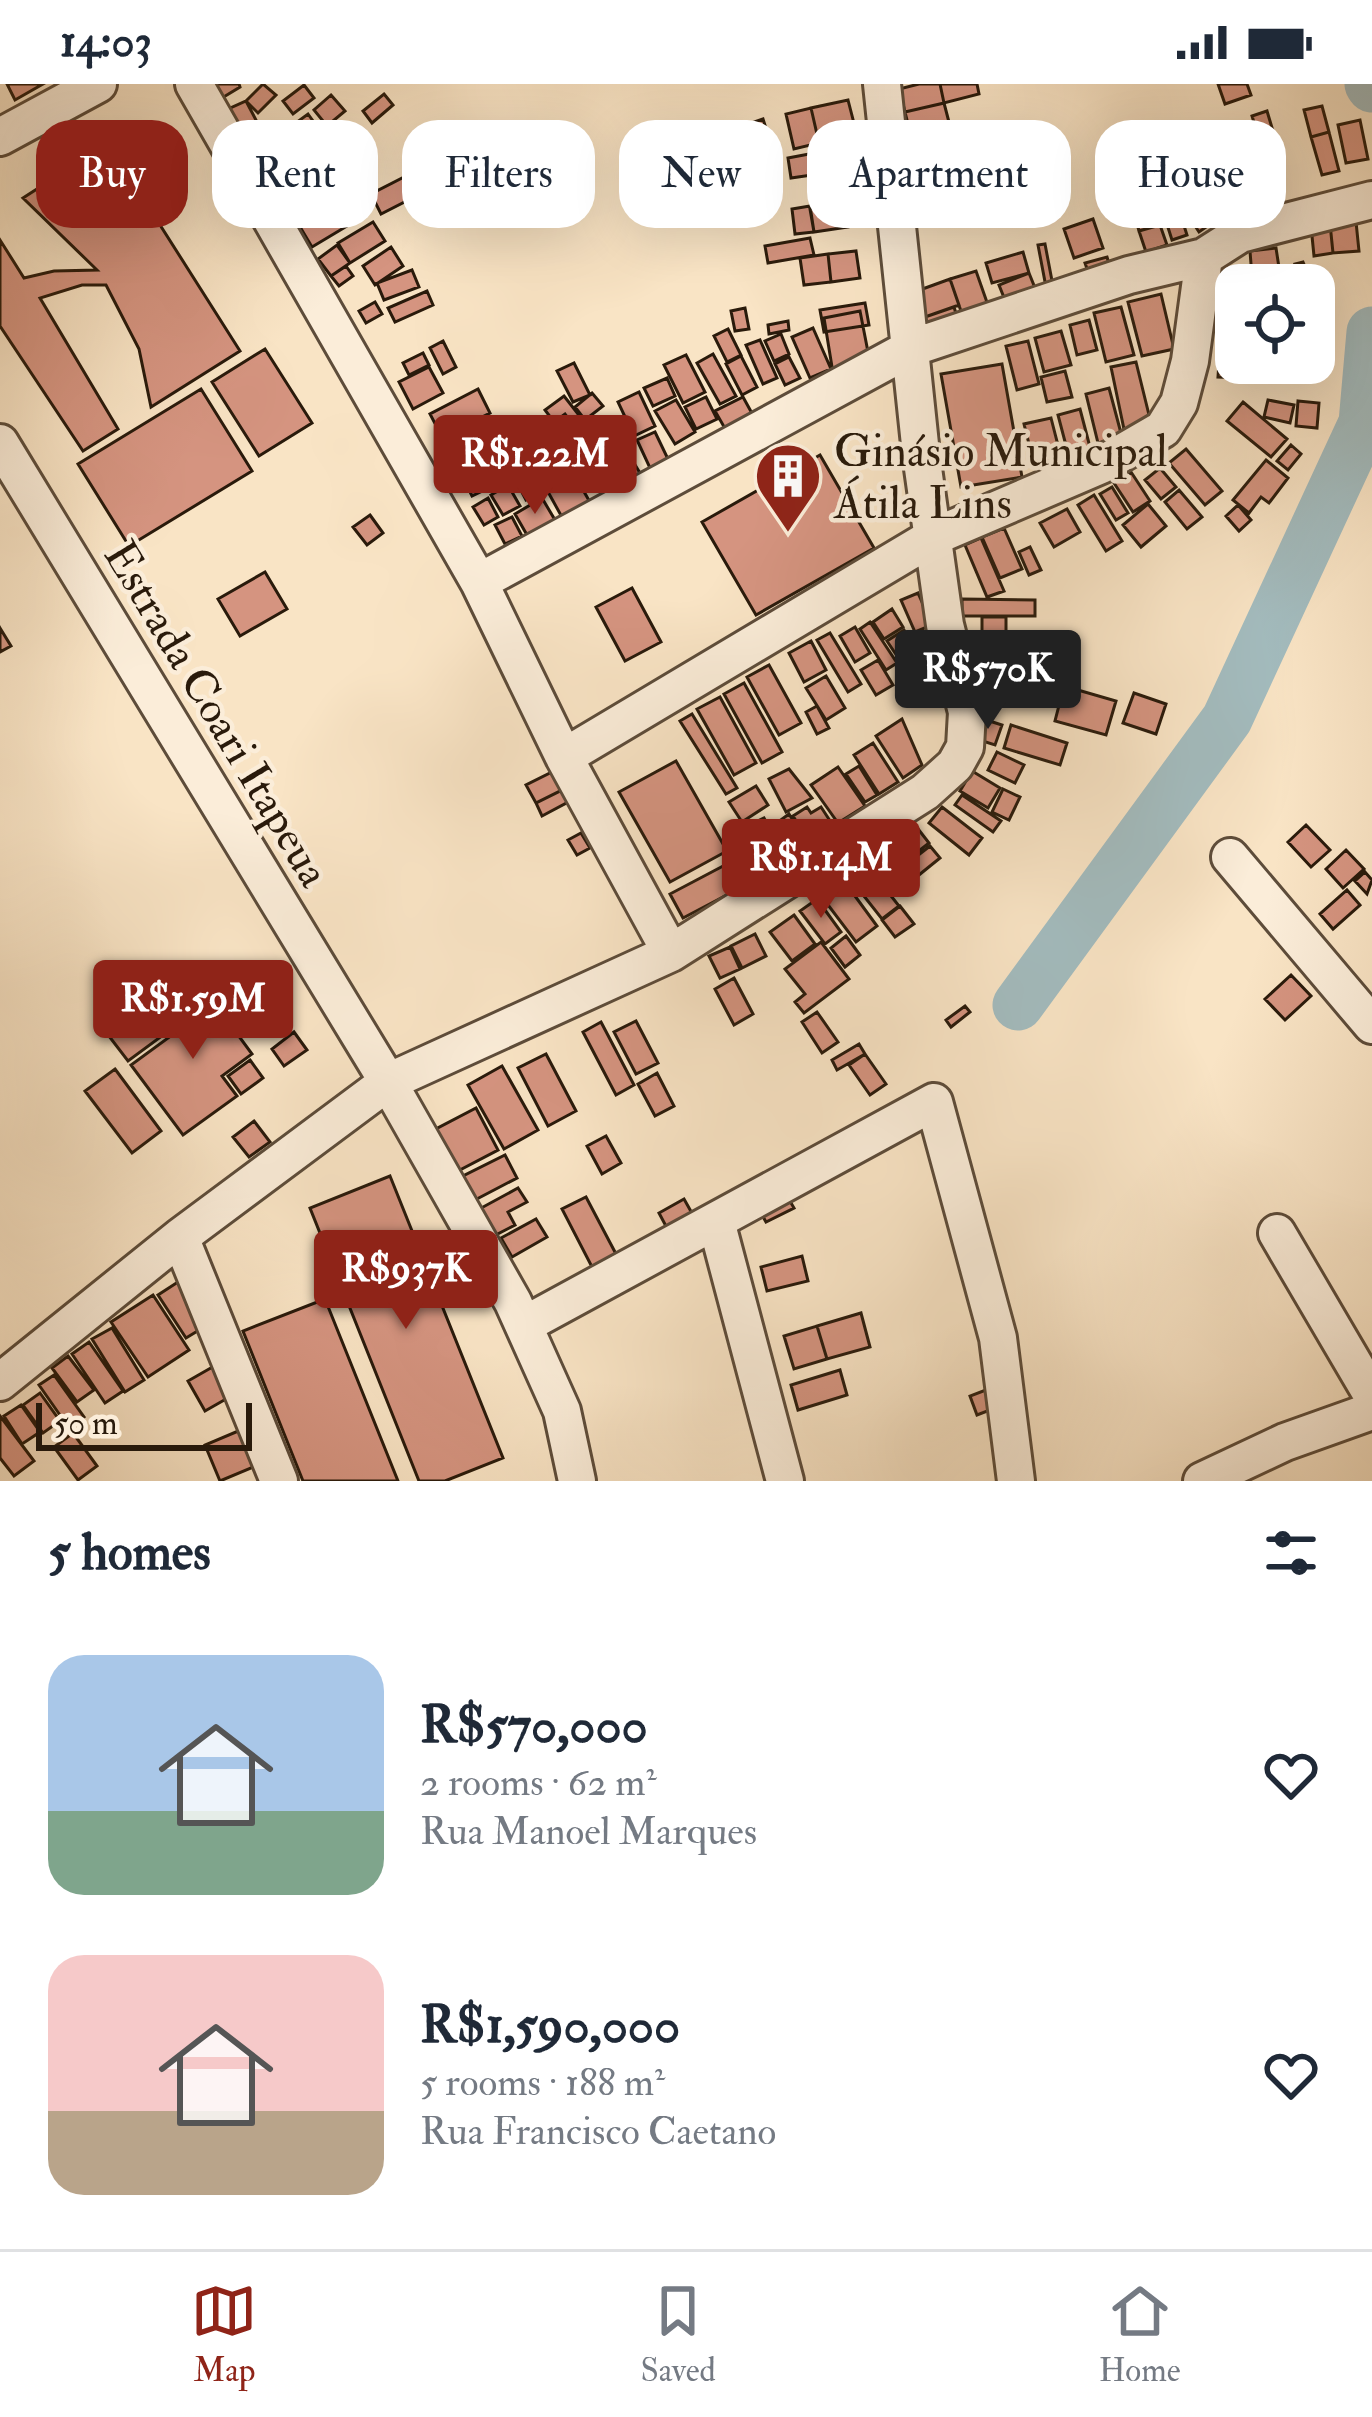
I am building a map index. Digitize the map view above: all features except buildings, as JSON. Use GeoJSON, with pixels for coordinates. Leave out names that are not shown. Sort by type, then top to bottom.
{"type":"FeatureCollection","features":[{"type":"Feature","properties":{"kind":"street"},"geometry":{"type":"LineString","coordinates":[[0,137],[98,84]]}},
{"type":"Feature","properties":{"kind":"street"},"geometry":{"type":"LineString","coordinates":[[194,84],[479,583],[564,757],[671,953]]}},
{"type":"Feature","properties":{"kind":"street"},"geometry":{"type":"LineString","coordinates":[[0,1382],[180,1237],[388,1082],[671,953],[925,792],[955,764],[965,747],[967,712],[945,625],[933,538],[882,84]]}},
{"type":"Feature","properties":{"kind":"street"},"geometry":{"type":"LineString","coordinates":[[479,583],[911,348],[1129,275],[1204,257],[1240,234],[1372,200]]}},
{"type":"Feature","properties":{"kind":"street"},"geometry":{"type":"LineString","coordinates":[[564,757],[933,538],[1081,475],[1163,429],[1179,403],[1190,361],[1204,257]]}},
{"type":"Feature","properties":{"kind":"street","name":"Estrada Coari Itapeua"},"geometry":{"type":"LineString","coordinates":[[0,443],[388,1082],[524,1325],[562,1411],[577,1481]]}},
{"type":"Feature","properties":{"kind":"street"},"geometry":{"type":"LineString","coordinates":[[1230,857],[1372,1024]]}},
{"type":"Feature","properties":{"kind":"street"},"geometry":{"type":"LineString","coordinates":[[524,1325],[934,1102],[998,1338],[1016,1481]]}},
{"type":"Feature","properties":{"kind":"street"},"geometry":{"type":"LineString","coordinates":[[716,1221],[784,1481]]}},
{"type":"Feature","properties":{"kind":"street"},"geometry":{"type":"LineString","coordinates":[[1277,1232],[1372,1395]]}},
{"type":"Feature","properties":{"kind":"street"},"geometry":{"type":"LineString","coordinates":[[180,1237],[279,1481]]}},
{"type":"Feature","properties":{"kind":"street"},"geometry":{"type":"LineString","coordinates":[[1202,1481],[1285,1442],[1372,1411]]}},
{"type":"Feature","properties":{"kind":"waterway"},"geometry":{"type":"LineString","coordinates":[[1018,1005],[1227,719],[1364,423],[1372,332]]}},
{"type":"Feature","properties":{"kind":"place","name":"Ginásio Municipal Átila Lins"},"geometry":{"type":"Point","coordinates":[788,535]}}]}
